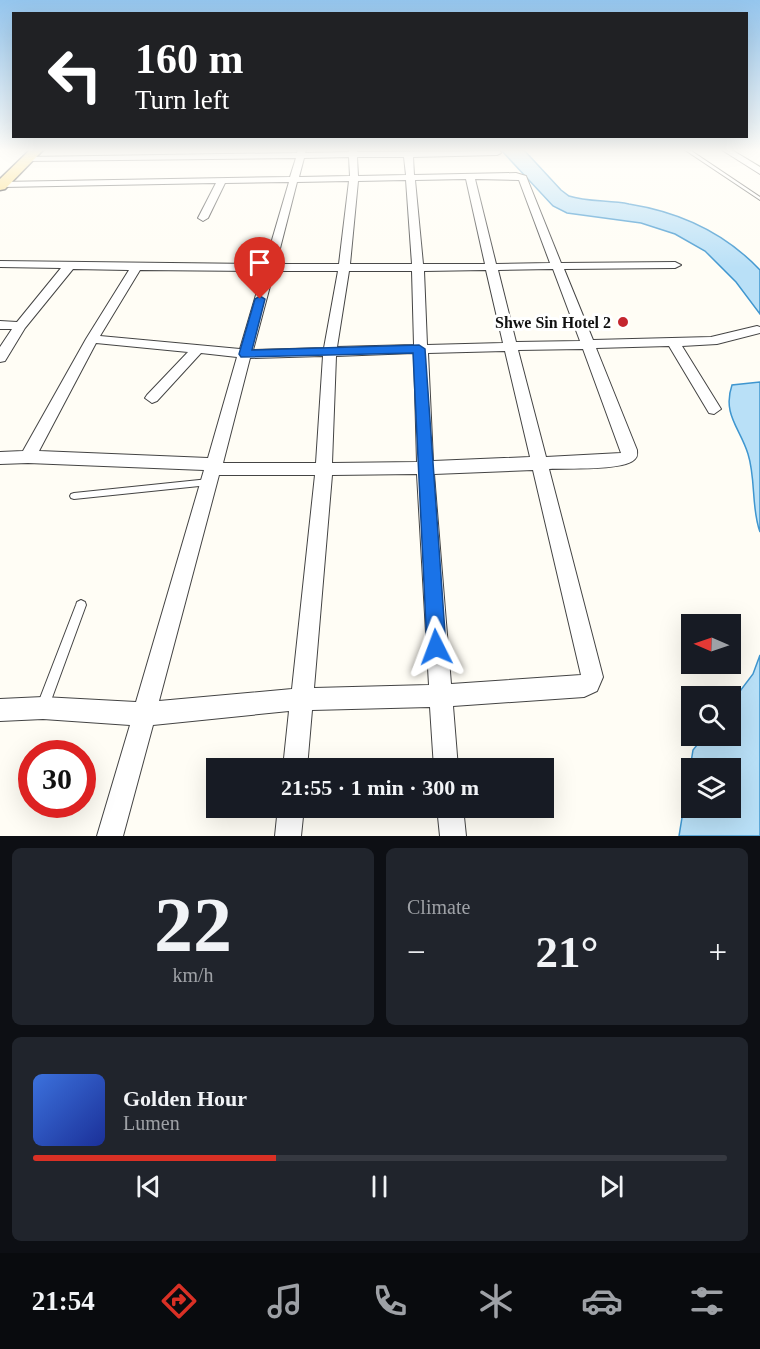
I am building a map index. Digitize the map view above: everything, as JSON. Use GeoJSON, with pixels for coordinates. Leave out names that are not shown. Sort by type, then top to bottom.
{"type":"FeatureCollection","features":[{"type":"Feature","properties":{"kind":"street"},"geometry":{"type":"LineString","coordinates":[[203,218],[218,189]]}},
{"type":"Feature","properties":{"kind":"street"},"geometry":{"type":"LineString","coordinates":[[110,836],[291,189]]}},
{"type":"Feature","properties":{"kind":"street"},"geometry":{"type":"LineString","coordinates":[[296,758],[324,469],[330,350],[344,268],[353,189]]}},
{"type":"Feature","properties":{"kind":"street"},"geometry":{"type":"LineString","coordinates":[[412,189],[418,269],[419,349],[425,467],[445,758]]}},
{"type":"Feature","properties":{"kind":"street"},"geometry":{"type":"LineString","coordinates":[[0,710],[43,708],[144,714],[302,699],[439,696],[584,686],[589,683],[592,677],[474,189]]}},
{"type":"Feature","properties":{"kind":"street"},"geometry":{"type":"LineString","coordinates":[[0,458],[28,457],[212,471],[541,464],[613,461],[629,456],[589,344],[527,189]]}},
{"type":"Feature","properties":{"kind":"street"},"geometry":{"type":"LineString","coordinates":[[0,264],[136,268],[418,269],[675,265]]}},
{"type":"Feature","properties":{"kind":"street"},"geometry":{"type":"LineString","coordinates":[[0,358],[21,326],[69,266]]}},
{"type":"Feature","properties":{"kind":"street"},"geometry":{"type":"LineString","coordinates":[[28,457],[92,339],[136,268]]}},
{"type":"Feature","properties":{"kind":"street"},"geometry":{"type":"LineString","coordinates":[[0,325],[21,326]]}},
{"type":"Feature","properties":{"kind":"street"},"geometry":{"type":"LineString","coordinates":[[92,339],[245,354],[726,340],[743,332],[758,330]]}},
{"type":"Feature","properties":{"kind":"street"},"geometry":{"type":"LineString","coordinates":[[672,341],[714,410]]}},
{"type":"Feature","properties":{"kind":"street"},"geometry":{"type":"LineString","coordinates":[[152,398],[198,349]]}},
{"type":"Feature","properties":{"kind":"street"},"geometry":{"type":"LineString","coordinates":[[288,836],[290,818]]}},
{"type":"Feature","properties":{"kind":"street"},"geometry":{"type":"LineString","coordinates":[[451,818],[453,836]]}},
{"type":"Feature","properties":{"kind":"lane"},"geometry":{"type":"LineString","coordinates":[[745,189],[760,199]]}},
{"type":"Feature","properties":{"kind":"lane"},"geometry":{"type":"LineString","coordinates":[[74,496],[212,471]]}},
{"type":"Feature","properties":{"kind":"lane"},"geometry":{"type":"LineString","coordinates":[[43,708],[81,605]]}},
{"type":"Feature","properties":{"kind":"water"},"geometry":{"type":"Polygon","coordinates":[[[537,189],[560,189],[569,196],[666,212],[700,226],[732,245],[760,270],[760,314],[736,282],[705,251],[675,234],[641,223],[567,213],[553,206],[537,189]]]}},
{"type":"Feature","properties":{"kind":"water"},"geometry":{"type":"Polygon","coordinates":[[[760,382],[760,532],[755,513],[748,454],[733,421],[729,395],[732,385],[760,382]]]}},
{"type":"Feature","properties":{"kind":"water"},"geometry":{"type":"Polygon","coordinates":[[[760,655],[760,836],[679,836],[682,818],[741,818],[741,758],[692,758],[696,746],[741,746],[741,690],[753,674],[760,655]]]}},
{"type":"Feature","properties":{"kind":"place","name":"Shwe Sin Hotel 2"},"geometry":{"type":"Point","coordinates":[623,322]}},
{"type":"Feature","properties":{"kind":"route"},"geometry":{"type":"LineString","coordinates":[[260,299],[245,354],[419,349],[436,647]]}}]}
